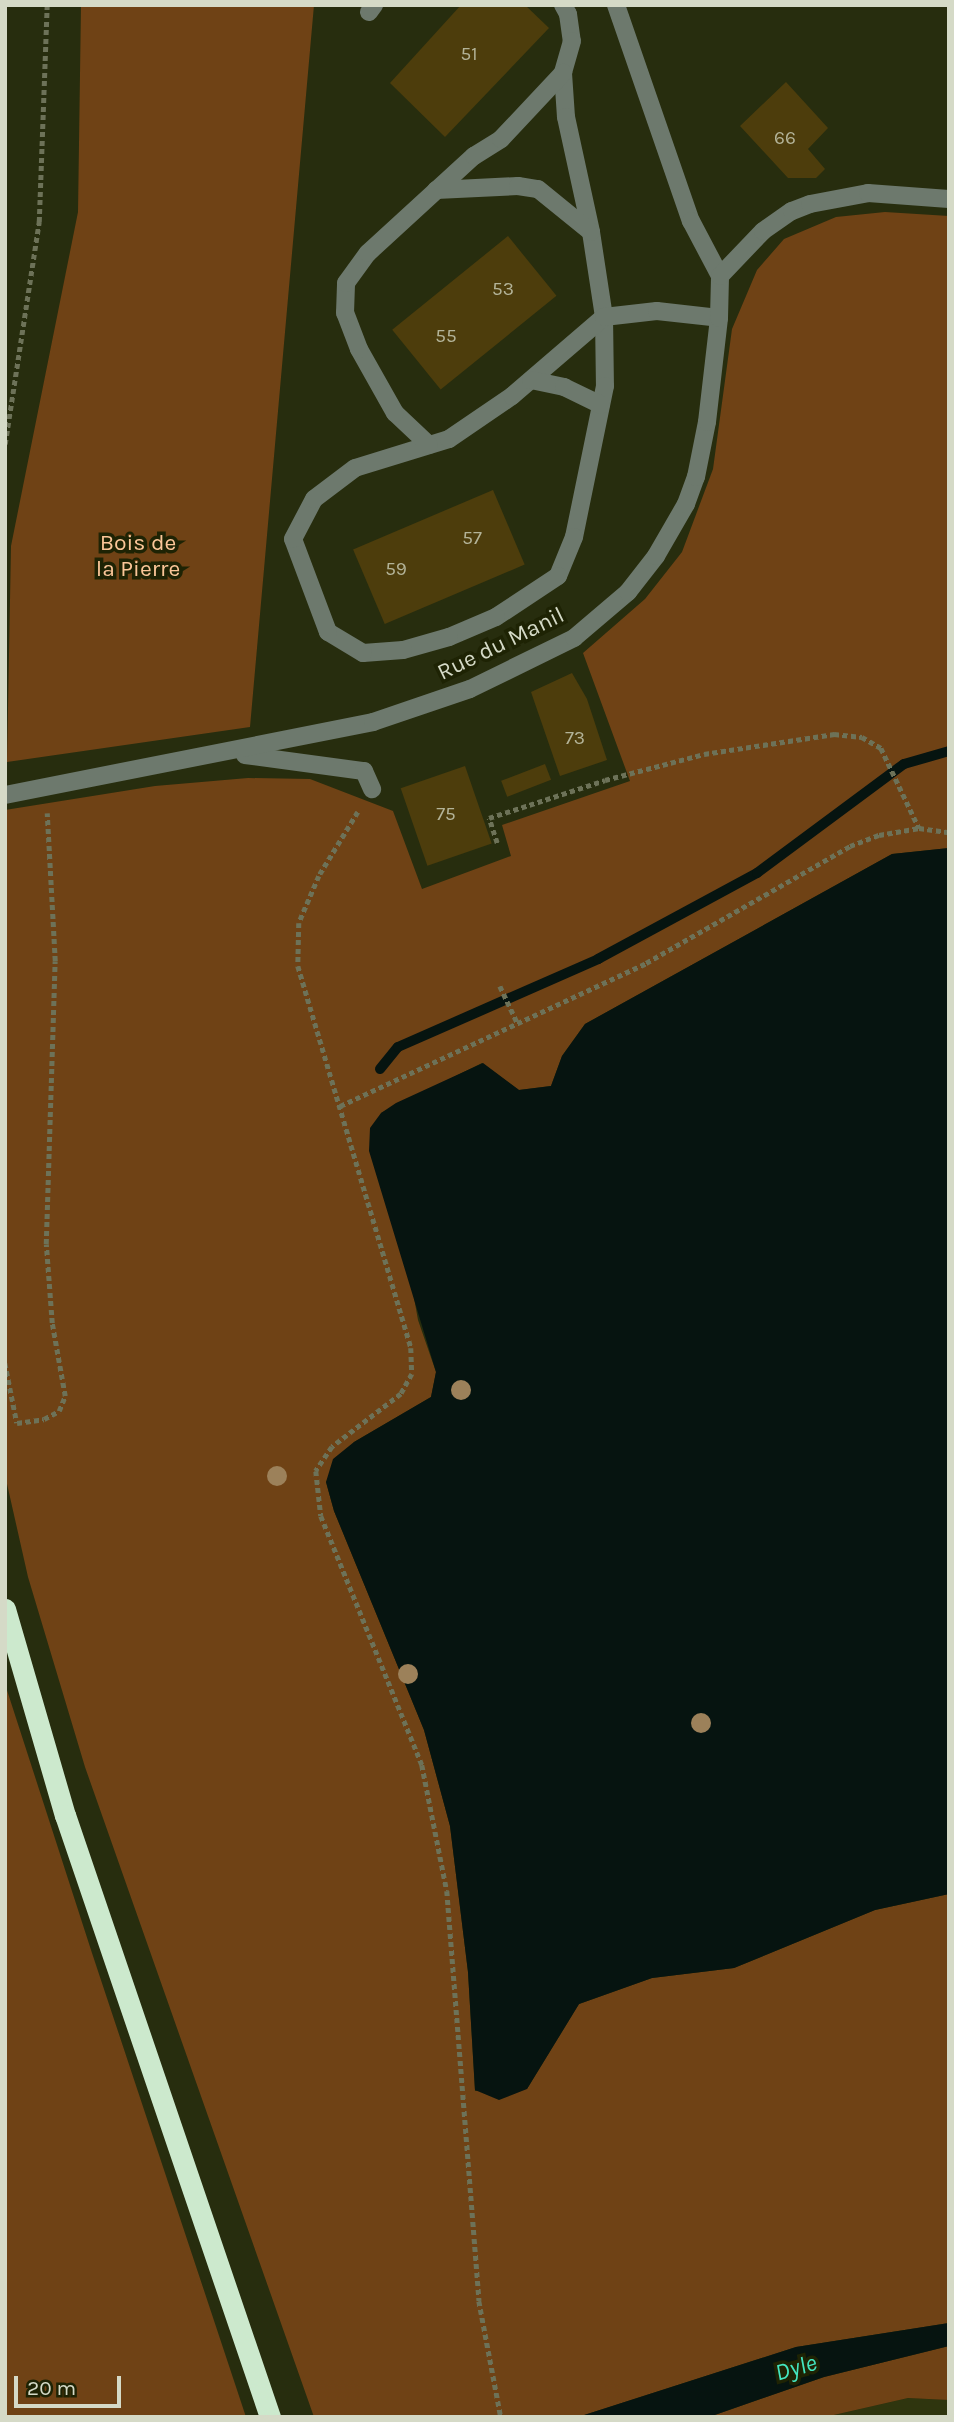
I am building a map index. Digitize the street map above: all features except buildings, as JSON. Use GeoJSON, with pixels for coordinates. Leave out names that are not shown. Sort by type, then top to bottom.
{"type":"FeatureCollection","features":[{"type":"Feature","properties":{"kind":"highway"},"geometry":{"type":"LineString","coordinates":[[5,1609],[65,1815],[270,2417]]}},
{"type":"Feature","properties":{"kind":"street"},"geometry":{"type":"LineString","coordinates":[[563,5],[568,14],[572,41],[563,73],[566,117],[591,232],[604,317],[605,386],[574,537],[558,576],[496,617],[449,637],[403,650],[363,653],[327,632],[293,539],[314,499],[355,468],[450,439],[531,380],[604,317],[657,311],[719,318]]}},
{"type":"Feature","properties":{"kind":"street"},"geometry":{"type":"LineString","coordinates":[[616,5],[691,221],[720,276],[763,231],[792,211],[810,204],[869,193],[949,199]]}},
{"type":"Feature","properties":{"kind":"street"},"geometry":{"type":"LineString","coordinates":[[429,445],[395,413],[359,349],[345,313],[346,283],[368,254],[474,156],[501,139],[563,73]]}},
{"type":"Feature","properties":{"kind":"street"},"geometry":{"type":"LineString","coordinates":[[436,190],[518,186],[538,189],[591,232]]}},
{"type":"Feature","properties":{"kind":"street","name":"Rue du Manil"},"geometry":{"type":"LineString","coordinates":[[5,795],[343,730],[434,703],[544,655],[600,619],[628,592],[649,566],[686,504],[696,477],[707,422],[719,318],[720,276]]}},
{"type":"Feature","properties":{"kind":"street"},"geometry":{"type":"LineString","coordinates":[[531,380],[564,387],[601,405]]}},
{"type":"Feature","properties":{"kind":"street"},"geometry":{"type":"LineString","coordinates":[[229,752],[364,771],[372,789]]}},
{"type":"Feature","properties":{"kind":"path"},"geometry":{"type":"LineString","coordinates":[[5,444],[39,222],[47,5]]}},
{"type":"Feature","properties":{"kind":"path"},"geometry":{"type":"LineString","coordinates":[[497,843],[489,818],[605,780],[704,754],[834,734],[871,740],[888,761],[919,828]]}},
{"type":"Feature","properties":{"kind":"path"},"geometry":{"type":"LineString","coordinates":[[5,1363],[17,1423],[44,1419],[60,1411],[65,1396],[52,1323],[46,1244],[55,961],[50,844],[42,788]]}},
{"type":"Feature","properties":{"kind":"path"},"geometry":{"type":"LineString","coordinates":[[372,789],[319,876],[299,923],[298,965],[411,1348],[412,1374],[401,1394],[332,1447],[316,1472],[321,1516],[422,1765],[445,1878],[480,2301],[501,2417]]}},
{"type":"Feature","properties":{"kind":"path"},"geometry":{"type":"LineString","coordinates":[[340,1106],[646,963],[850,846],[879,835],[919,828],[949,832]]}},
{"type":"Feature","properties":{"kind":"path"},"geometry":{"type":"LineString","coordinates":[[500,986],[518,1024]]}},
{"type":"Feature","properties":{"kind":"shaded area"},"geometry":{"type":"Polygon","coordinates":[[[908,2398],[949,2400],[949,2417],[825,2417],[908,2398]]]}},
{"type":"Feature","properties":{"kind":"green space","name":"Bois de la Pierre"},"geometry":{"type":"Polygon","coordinates":[[[81,5],[314,5],[250,727],[7,762],[11,546],[78,212],[81,5]]]}},
{"type":"Feature","properties":{"kind":"green space"},"geometry":{"type":"Polygon","coordinates":[[[885,212],[949,216],[949,848],[892,854],[585,1024],[562,1056],[551,1086],[519,1090],[482,1063],[381,1113],[418,1320],[436,1372],[431,1397],[354,1442],[326,1482],[334,1511],[424,1730],[450,1826],[468,1972],[475,2091],[527,2089],[579,2004],[652,1978],[734,1968],[875,1910],[949,1894],[949,2323],[796,2347],[578,2417],[314,2417],[85,1767],[28,1577],[5,1475],[5,810],[155,786],[248,778],[310,779],[393,811],[422,889],[511,856],[502,825],[630,781],[583,653],[645,599],[682,552],[713,469],[732,329],[757,270],[784,239],[836,217],[885,212]]]}},
{"type":"Feature","properties":{"kind":"green space"},"geometry":{"type":"Polygon","coordinates":[[[5,1684],[92,1953],[246,2417],[5,2417],[5,1684]]]}},
{"type":"Feature","properties":{"kind":"green space"},"geometry":{"type":"Polygon","coordinates":[[[949,2346],[949,2400],[908,2398],[825,2417],[709,2417],[824,2377],[949,2346]]]}},
{"type":"Feature","properties":{"kind":"water"},"geometry":{"type":"Polygon","coordinates":[[[949,848],[949,1894],[875,1910],[734,1968],[652,1978],[579,2004],[527,2089],[499,2100],[475,2090],[468,1972],[450,1826],[424,1730],[334,1511],[326,1482],[333,1459],[354,1442],[431,1397],[436,1372],[369,1151],[370,1128],[381,1113],[396,1103],[483,1063],[519,1090],[551,1086],[562,1056],[585,1024],[892,854],[949,848]]]}},
{"type":"Feature","properties":{"kind":"water","name":"Dyle"},"geometry":{"type":"Polygon","coordinates":[[[949,2323],[949,2346],[824,2377],[709,2417],[578,2417],[796,2347],[949,2323]]]}},
{"type":"Feature","properties":{"kind":"waterway"},"geometry":{"type":"LineString","coordinates":[[380,1069],[398,1047],[598,959],[757,873],[904,764],[949,751]]}}]}
